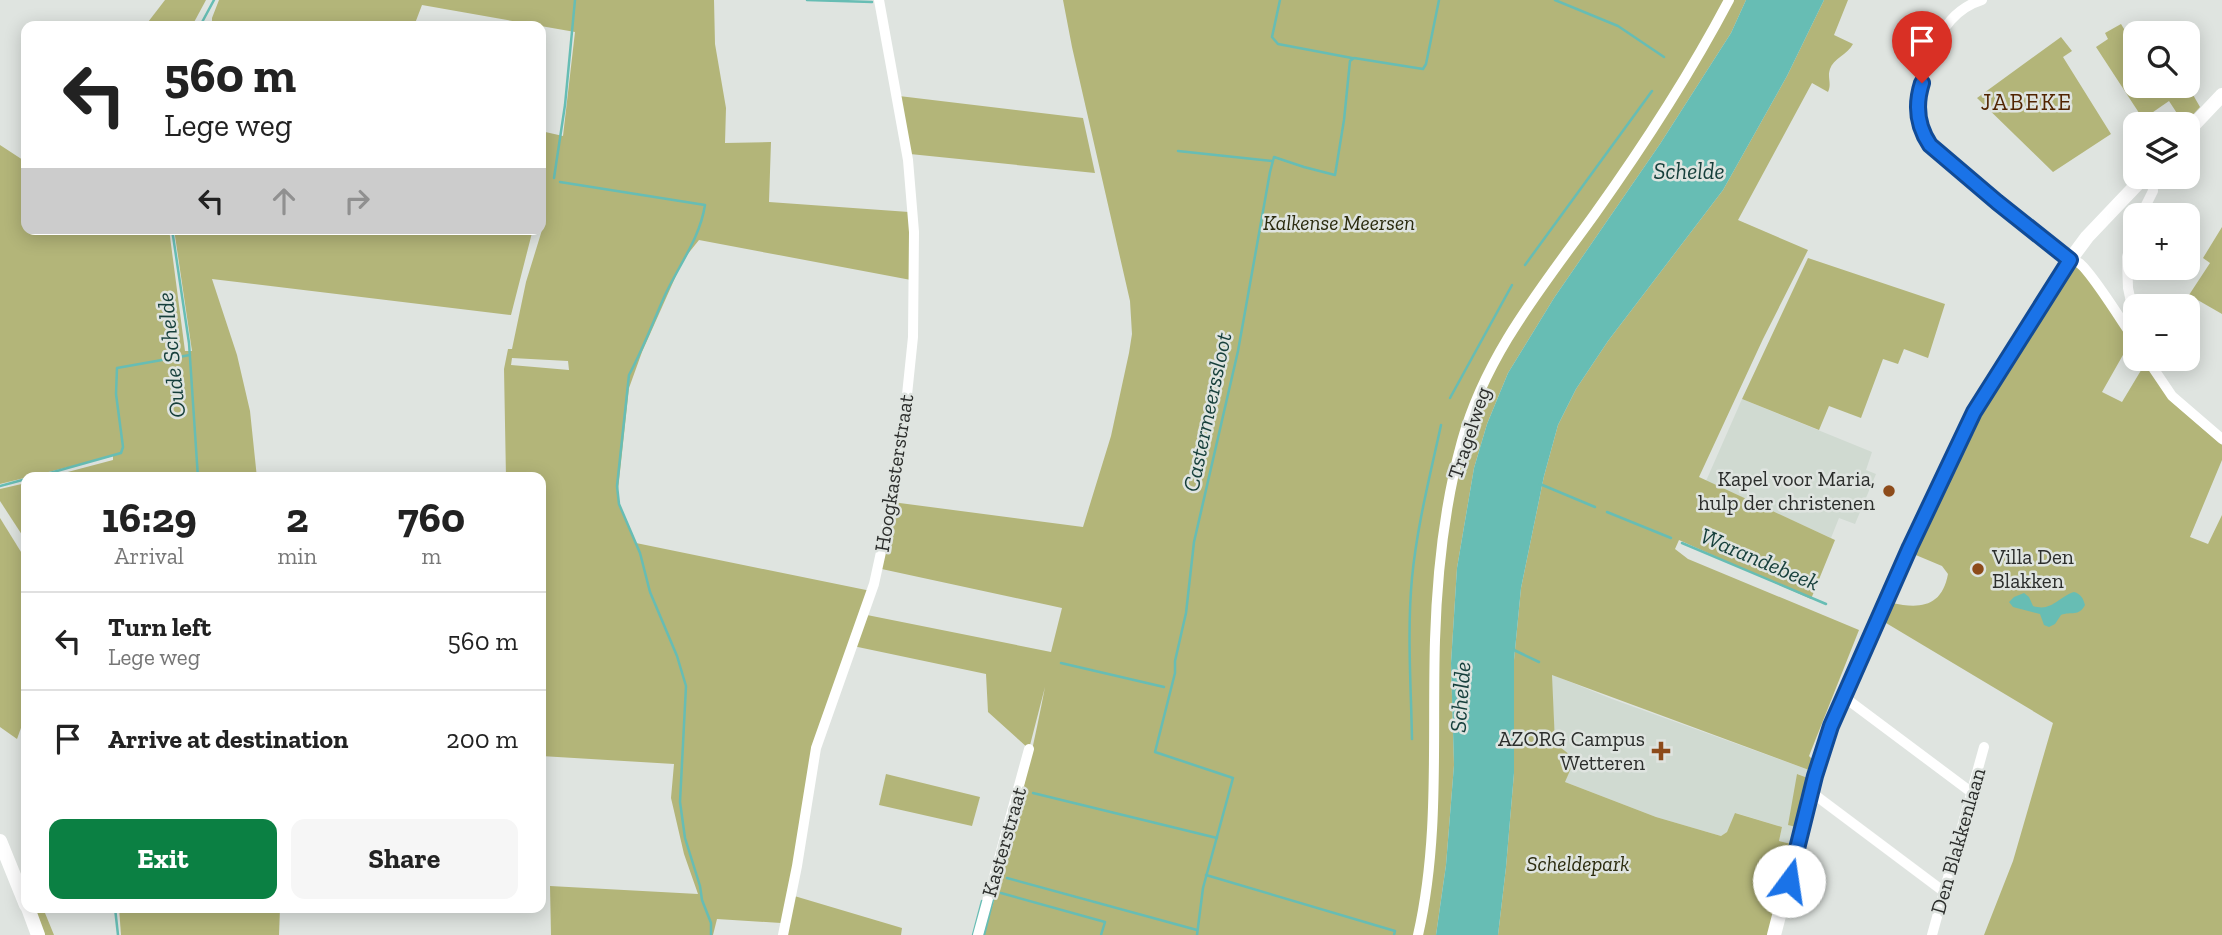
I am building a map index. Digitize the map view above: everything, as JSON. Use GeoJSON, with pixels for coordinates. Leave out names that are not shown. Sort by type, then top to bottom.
{"type":"FeatureCollection","features":[{"type":"Feature","properties":{"kind":"main road"},"geometry":{"type":"LineString","coordinates":[[2200,118],[2222,95]]}},
{"type":"Feature","properties":{"kind":"main road"},"geometry":{"type":"LineString","coordinates":[[1774,935],[1831,726],[1966,427],[2056,279],[2087,237],[2133,189]]}},
{"type":"Feature","properties":{"kind":"main road"},"geometry":{"type":"LineString","coordinates":[[0,841],[21,892]]}},
{"type":"Feature","properties":{"kind":"main road"},"geometry":{"type":"LineString","coordinates":[[30,913],[38,935]]}},
{"type":"Feature","properties":{"kind":"street","name":"Hoogkasterstraat"},"geometry":{"type":"LineString","coordinates":[[783,935],[816,748],[874,584],[885,538],[908,388],[913,337],[914,232],[908,160],[879,0]]}},
{"type":"Feature","properties":{"kind":"street","name":"Tragelweg"},"geometry":{"type":"LineString","coordinates":[[1418,935],[1427,886],[1430,836],[1438,566],[1462,439],[1504,342],[1661,120],[1729,0]]}},
{"type":"Feature","properties":{"kind":"street"},"geometry":{"type":"LineString","coordinates":[[1982,0],[1958,12],[1946,25],[1938,40],[1918,97],[1922,134],[1938,153],[2035,234],[2082,266],[2123,324]]}},
{"type":"Feature","properties":{"kind":"street"},"geometry":{"type":"LineString","coordinates":[[2155,371],[2172,397],[2222,439]]}},
{"type":"Feature","properties":{"kind":"street"},"geometry":{"type":"LineString","coordinates":[[1844,697],[1971,792]]}},
{"type":"Feature","properties":{"kind":"street","name":"Den Blakkenlaan"},"geometry":{"type":"LineString","coordinates":[[1932,935],[1984,747]]}},
{"type":"Feature","properties":{"kind":"street","name":"Kasterstraat"},"geometry":{"type":"LineString","coordinates":[[978,935],[1029,749]]}},
{"type":"Feature","properties":{"kind":"street"},"geometry":{"type":"LineString","coordinates":[[1811,792],[1943,891]]}},
{"type":"Feature","properties":{"kind":"shaded area"},"geometry":{"type":"Polygon","coordinates":[[[1742,399],[1872,452],[1866,470],[1876,474],[1855,524],[1839,518],[1831,538],[1706,481],[1742,399]]]}},
{"type":"Feature","properties":{"kind":"shaded area","name":"AZORG Campus Wetteren"},"geometry":{"type":"Polygon","coordinates":[[[1551,674],[1612,699],[1809,770],[1808,778],[1798,774],[1789,825],[1796,827],[1791,844],[1779,841],[1782,827],[1736,813],[1727,832],[1721,836],[1656,817],[1565,782],[1555,743],[1551,674]]]}},
{"type":"Feature","properties":{"kind":"green space"},"geometry":{"type":"Polygon","coordinates":[[[165,0],[206,0],[195,21],[149,21],[165,0]]]}},
{"type":"Feature","properties":{"kind":"green space","name":"Kalkense Meersen"},"geometry":{"type":"Polygon","coordinates":[[[219,0],[714,0],[715,44],[726,108],[725,143],[771,142],[769,202],[909,212],[911,280],[699,240],[683,260],[629,388],[618,490],[619,506],[636,543],[871,591],[862,614],[1051,652],[1062,608],[877,568],[892,502],[1083,527],[1111,436],[1132,334],[1130,301],[1063,0],[1746,0],[1731,33],[1660,144],[1554,298],[1508,373],[1487,424],[1474,468],[1457,568],[1451,663],[1454,765],[1446,865],[1436,935],[984,935],[1018,812],[1045,687],[1029,749],[988,712],[986,674],[853,646],[821,732],[791,895],[902,928],[901,935],[786,935],[781,923],[717,919],[713,935],[551,935],[550,886],[698,894],[684,854],[671,798],[674,764],[546,756],[546,472],[506,472],[504,369],[508,349],[512,349],[526,282],[540,235],[546,235],[546,132],[563,136],[575,32],[546,27],[546,21],[513,21],[422,5],[416,21],[212,21],[219,0]],[[512,358],[511,365],[569,370],[568,361],[512,358]]]}},
{"type":"Feature","properties":{"kind":"green space","name":"Scheldepark"},"geometry":{"type":"Polygon","coordinates":[[[1824,0],[1848,0],[1834,35],[1853,44],[1832,65],[1828,92],[1812,83],[1738,220],[1808,250],[1699,477],[1835,540],[1811,599],[1679,540],[1675,549],[1688,559],[1859,630],[1809,756],[1813,760],[1809,770],[1552,675],[1555,743],[1575,759],[1565,782],[1656,817],[1721,836],[1727,832],[1735,813],[1782,827],[1779,841],[1791,844],[1768,935],[1498,935],[1514,773],[1514,660],[1521,588],[1544,476],[1558,425],[1576,389],[1608,341],[1723,190],[1787,76],[1824,0]]]}},
{"type":"Feature","properties":{"kind":"green space"},"geometry":{"type":"Polygon","coordinates":[[[2121,24],[2123,27],[2123,88],[2096,47],[2108,39],[2105,33],[2121,24]]]}},
{"type":"Feature","properties":{"kind":"green space"},"geometry":{"type":"Polygon","coordinates":[[[2061,37],[2072,51],[2063,57],[2111,134],[2053,172],[1977,98],[2061,37]]]}},
{"type":"Feature","properties":{"kind":"green space"},"geometry":{"type":"Polygon","coordinates":[[[899,96],[1083,118],[1095,173],[910,154],[899,96]]]}},
{"type":"Feature","properties":{"kind":"green space"},"geometry":{"type":"Polygon","coordinates":[[[2129,98],[2195,98],[2200,107],[2195,112],[2176,112],[2169,101],[2153,112],[2138,112],[2129,98]]]}},
{"type":"Feature","properties":{"kind":"green space"},"geometry":{"type":"Polygon","coordinates":[[[0,145],[21,159],[21,235],[170,235],[185,351],[192,351],[175,235],[531,235],[511,315],[212,279],[237,355],[250,411],[256,472],[68,472],[113,460],[113,456],[48,472],[21,472],[21,479],[0,484],[0,145]]]}},
{"type":"Feature","properties":{"kind":"green space"},"geometry":{"type":"Polygon","coordinates":[[[2222,227],[2222,314],[2200,301],[2200,294],[2190,294],[2210,263],[2203,258],[2222,227]]]}},
{"type":"Feature","properties":{"kind":"green space"},"geometry":{"type":"Polygon","coordinates":[[[1808,258],[1945,304],[1928,358],[1904,349],[1898,364],[1883,359],[1861,418],[1829,406],[1819,430],[1742,399],[1808,258]]]}},
{"type":"Feature","properties":{"kind":"green space"},"geometry":{"type":"Polygon","coordinates":[[[2074,264],[2087,274],[2123,326],[2123,355],[2102,392],[2122,402],[2141,371],[2152,371],[2171,401],[2222,445],[2222,460],[2190,537],[2208,544],[2222,515],[2222,935],[1984,935],[2013,861],[2053,723],[1881,620],[1892,603],[1912,606],[1928,603],[1941,593],[1945,585],[1948,574],[1942,566],[1911,553],[1971,429],[2074,264]]]}},
{"type":"Feature","properties":{"kind":"green space"},"geometry":{"type":"Polygon","coordinates":[[[21,484],[21,533],[0,501],[0,489],[21,484]]]}},
{"type":"Feature","properties":{"kind":"green space"},"geometry":{"type":"Polygon","coordinates":[[[0,518],[21,552],[21,728],[17,739],[0,727],[0,518]]]}},
{"type":"Feature","properties":{"kind":"green space"},"geometry":{"type":"Polygon","coordinates":[[[886,774],[980,797],[972,826],[879,805],[886,774]]]}},
{"type":"Feature","properties":{"kind":"green space"},"geometry":{"type":"Polygon","coordinates":[[[1797,774],[1808,778],[1801,796],[1796,827],[1788,825],[1797,774]]]}},
{"type":"Feature","properties":{"kind":"green space"},"geometry":{"type":"Polygon","coordinates":[[[35,913],[45,913],[54,935],[45,935],[35,913]]]}},
{"type":"Feature","properties":{"kind":"green space"},"geometry":{"type":"Polygon","coordinates":[[[119,913],[280,913],[279,935],[121,935],[119,913]]]}},
{"type":"Feature","properties":{"kind":"water","name":"Schelde"},"geometry":{"type":"Polygon","coordinates":[[[1746,0],[1824,0],[1787,76],[1723,190],[1608,341],[1576,389],[1558,425],[1544,476],[1521,588],[1514,660],[1514,773],[1498,935],[1436,935],[1446,865],[1454,765],[1451,663],[1457,568],[1474,468],[1487,424],[1508,373],[1554,298],[1660,144],[1731,33],[1746,0]]]}},
{"type":"Feature","properties":{"kind":"water"},"geometry":{"type":"Polygon","coordinates":[[[2074,592],[2082,598],[2085,605],[2083,609],[2061,615],[2055,624],[2049,627],[2044,625],[2040,614],[2013,607],[2009,602],[2024,593],[2033,606],[2045,607],[2074,592]]]}},
{"type":"Feature","properties":{"kind":"waterway","name":"Oude Schelde"},"geometry":{"type":"LineString","coordinates":[[203,21],[214,0]]}},
{"type":"Feature","properties":{"kind":"waterway"},"geometry":{"type":"LineString","coordinates":[[554,178],[565,105],[575,0]]}},
{"type":"Feature","properties":{"kind":"waterway"},"geometry":{"type":"LineString","coordinates":[[807,0],[872,2]]}},
{"type":"Feature","properties":{"kind":"waterway"},"geometry":{"type":"LineString","coordinates":[[1280,0],[1272,37],[1278,44],[1352,58]]}},
{"type":"Feature","properties":{"kind":"waterway","name":"Castermeerssloot"},"geometry":{"type":"LineString","coordinates":[[1197,935],[1203,888],[1233,778],[1155,752],[1175,673],[1175,661],[1186,613],[1194,542],[1238,351],[1270,172],[1274,157],[1335,175],[1350,61],[1354,58],[1423,69],[1439,0]]}},
{"type":"Feature","properties":{"kind":"waterway"},"geometry":{"type":"LineString","coordinates":[[1555,0],[1618,26],[1664,57]]}},
{"type":"Feature","properties":{"kind":"waterway"},"geometry":{"type":"LineString","coordinates":[[1525,265],[1652,91]]}},
{"type":"Feature","properties":{"kind":"waterway"},"geometry":{"type":"LineString","coordinates":[[1178,151],[1272,161]]}},
{"type":"Feature","properties":{"kind":"waterway"},"geometry":{"type":"LineString","coordinates":[[560,182],[705,205],[694,240],[665,295],[629,375],[617,486],[619,504],[640,553],[650,592],[677,656],[686,686],[680,802],[685,838],[711,923],[711,935]]}},
{"type":"Feature","properties":{"kind":"waterway","name":"Oude Schelde"},"geometry":{"type":"LineString","coordinates":[[173,235],[189,343],[198,472]]}},
{"type":"Feature","properties":{"kind":"waterway"},"geometry":{"type":"LineString","coordinates":[[1450,398],[1512,285]]}},
{"type":"Feature","properties":{"kind":"waterway"},"geometry":{"type":"LineString","coordinates":[[53,472],[121,453],[123,447],[116,394],[117,368],[190,355]]}},
{"type":"Feature","properties":{"kind":"waterway"},"geometry":{"type":"LineString","coordinates":[[1412,739],[1412,578],[1420,520],[1441,425]]}},
{"type":"Feature","properties":{"kind":"waterway"},"geometry":{"type":"LineString","coordinates":[[0,486],[21,480]]}},
{"type":"Feature","properties":{"kind":"waterway","name":"Warandebeek"},"geometry":{"type":"LineString","coordinates":[[1540,484],[1595,507]]}},
{"type":"Feature","properties":{"kind":"waterway","name":"Warandebeek"},"geometry":{"type":"LineString","coordinates":[[1607,512],[1671,538]]}},
{"type":"Feature","properties":{"kind":"waterway","name":"Warandebeek"},"geometry":{"type":"LineString","coordinates":[[1682,543],[1826,604]]}},
{"type":"Feature","properties":{"kind":"waterway"},"geometry":{"type":"LineString","coordinates":[[1514,650],[1539,662]]}},
{"type":"Feature","properties":{"kind":"waterway"},"geometry":{"type":"LineString","coordinates":[[1061,663],[1164,687]]}},
{"type":"Feature","properties":{"kind":"waterway"},"geometry":{"type":"LineString","coordinates":[[1010,836],[1024,792]]}},
{"type":"Feature","properties":{"kind":"waterway"},"geometry":{"type":"LineString","coordinates":[[1033,793],[1217,838]]}},
{"type":"Feature","properties":{"kind":"waterway"},"geometry":{"type":"LineString","coordinates":[[998,880],[1005,856]]}},
{"type":"Feature","properties":{"kind":"waterway"},"geometry":{"type":"LineString","coordinates":[[1206,875],[1395,931],[1394,935]]}},
{"type":"Feature","properties":{"kind":"waterway"},"geometry":{"type":"LineString","coordinates":[[1007,878],[1197,930]]}},
{"type":"Feature","properties":{"kind":"waterway"},"geometry":{"type":"LineString","coordinates":[[984,935],[996,888]]}},
{"type":"Feature","properties":{"kind":"waterway"},"geometry":{"type":"LineString","coordinates":[[1001,893],[1105,922],[1101,935]]}},
{"type":"Feature","properties":{"kind":"waterway"},"geometry":{"type":"LineString","coordinates":[[973,935],[982,901]]}},
{"type":"Feature","properties":{"kind":"waterway","name":"Oude Schelde"},"geometry":{"type":"LineString","coordinates":[[116,913],[118,935]]}},
{"type":"Feature","properties":{"kind":"place","name":"Kapel voor Maria, hulp der christenen"},"geometry":{"type":"Point","coordinates":[1889,491]}},
{"type":"Feature","properties":{"kind":"place","name":"Villa Den Blakken"},"geometry":{"type":"Point","coordinates":[1978,569]}},
{"type":"Feature","properties":{"kind":"place","name":"AZORG Campus Wetteren"},"geometry":{"type":"Point","coordinates":[1661,751]}},
{"type":"Feature","properties":{"kind":"district","name":"JABEKE"},"geometry":{"type":"Point","coordinates":[2027,102]}},
{"type":"Feature","properties":{"kind":"route"},"geometry":{"type":"LineString","coordinates":[[1789,881],[1815,776],[1831,726],[1910,547],[1974,412],[2070,260],[1930,145],[1922,134],[1918,113],[1918,97],[1922,83]]}}]}
